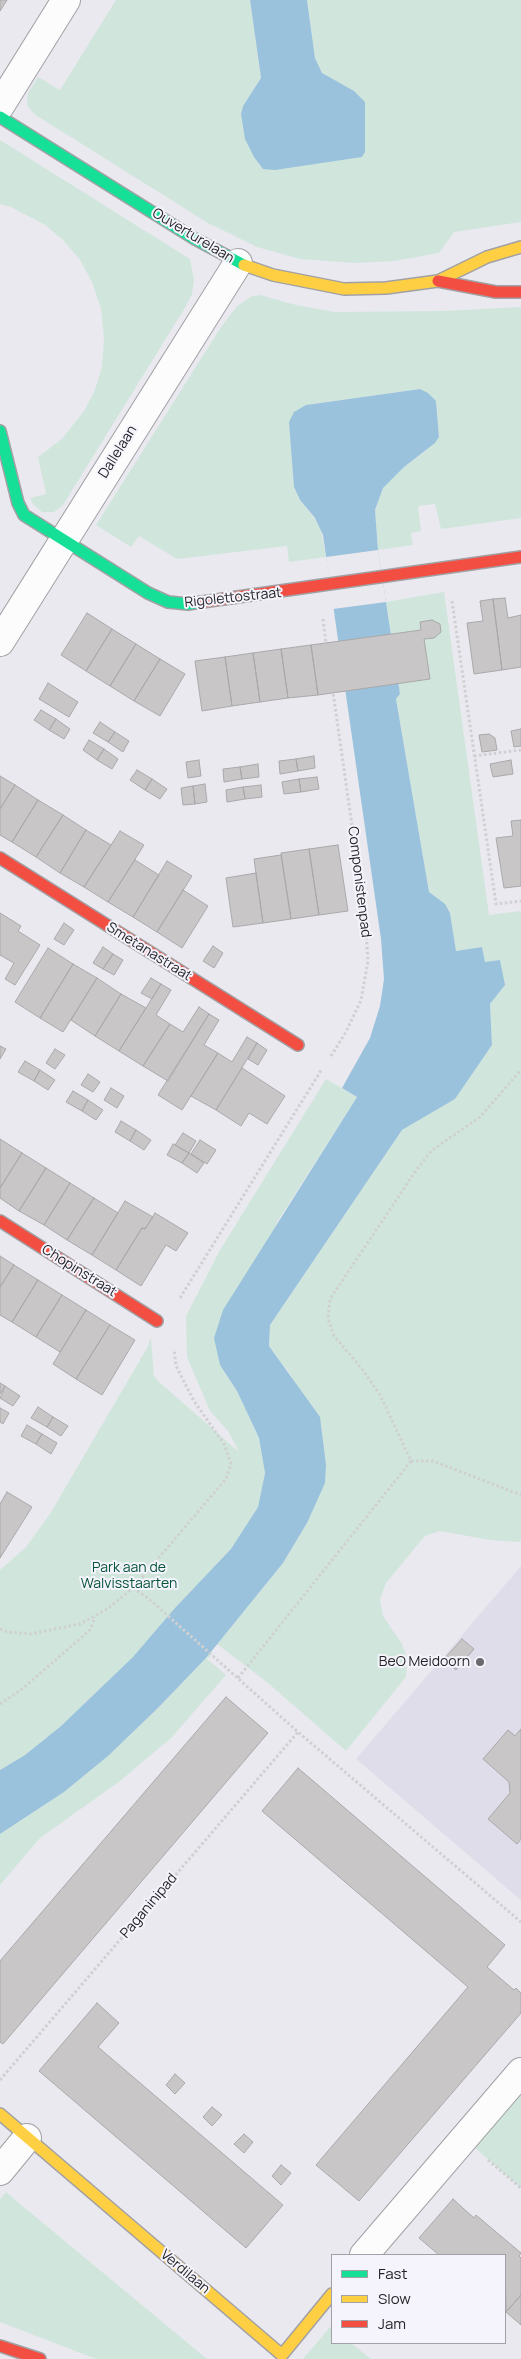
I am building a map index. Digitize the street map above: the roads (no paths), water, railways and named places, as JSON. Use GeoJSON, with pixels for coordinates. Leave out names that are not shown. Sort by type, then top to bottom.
{"type":"FeatureCollection","features":[{"type":"Feature","properties":{"kind":"street"},"geometry":{"type":"LineString","coordinates":[[0,106],[66,0]]}},
{"type":"Feature","properties":{"kind":"street","name":"Ouverturelaan"},"geometry":{"type":"LineString","coordinates":[[0,117],[195,239],[238,263],[273,275],[344,289],[386,288],[438,281],[496,292],[521,292]]}},
{"type":"Feature","properties":{"kind":"street","name":"Ouverturelaan"},"geometry":{"type":"LineString","coordinates":[[438,281],[487,257],[521,247]]}},
{"type":"Feature","properties":{"kind":"street","name":"Dallelaan"},"geometry":{"type":"LineString","coordinates":[[0,642],[238,263]]}},
{"type":"Feature","properties":{"kind":"street","name":"Rigolettostraat"},"geometry":{"type":"LineString","coordinates":[[0,431],[24,515],[148,593],[178,604],[330,586],[521,557]]}},
{"type":"Feature","properties":{"kind":"street","name":"Smetanastraat"},"geometry":{"type":"LineString","coordinates":[[0,858],[298,1045]]}},
{"type":"Feature","properties":{"kind":"street","name":"Chopinstraat"},"geometry":{"type":"LineString","coordinates":[[0,1221],[157,1321]]}},
{"type":"Feature","properties":{"kind":"street"},"geometry":{"type":"LineString","coordinates":[[365,2254],[521,2072]]}},
{"type":"Feature","properties":{"kind":"street","name":"Verdilaan"},"geometry":{"type":"LineString","coordinates":[[0,2114],[282,2354],[331,2295]]}},
{"type":"Feature","properties":{"kind":"street"},"geometry":{"type":"LineString","coordinates":[[0,2171],[28,2138]]}},
{"type":"Feature","properties":{"kind":"street"},"geometry":{"type":"LineString","coordinates":[[0,2346],[40,2359]]}},
{"type":"Feature","properties":{"kind":"water"},"geometry":{"type":"Polygon","coordinates":[[[250,0],[307,0],[315,58],[322,73],[354,91],[365,102],[365,152],[362,157],[275,170],[263,169],[254,157],[245,139],[241,114],[243,106],[261,78],[250,0]]]}},
{"type":"Feature","properties":{"kind":"water"},"geometry":{"type":"Polygon","coordinates":[[[420,389],[428,393],[436,401],[439,437],[435,443],[404,467],[383,488],[375,510],[378,550],[400,694],[396,699],[429,892],[445,904],[450,913],[456,951],[482,947],[485,962],[500,960],[505,985],[490,1004],[492,1045],[455,1099],[402,1130],[270,1325],[269,1346],[320,1417],[326,1465],[325,1483],[307,1523],[283,1563],[206,1658],[108,1756],[64,1792],[0,1834],[0,1770],[25,1755],[61,1726],[133,1657],[175,1608],[231,1549],[258,1507],[265,1473],[259,1438],[237,1391],[220,1365],[214,1338],[223,1310],[357,1097],[342,1088],[370,1038],[380,1006],[384,979],[381,939],[323,535],[315,518],[300,500],[294,487],[289,422],[294,412],[306,405],[420,389]]]}},
{"type":"Feature","properties":{"kind":"place","name":"BeO Meidoorn"},"geometry":{"type":"Point","coordinates":[480,1662]}},
{"type":"Feature","properties":{"kind":"park label","name":"Park aan de Walvisstaarten"},"geometry":{"type":"Point","coordinates":[129,1576]}}]}
